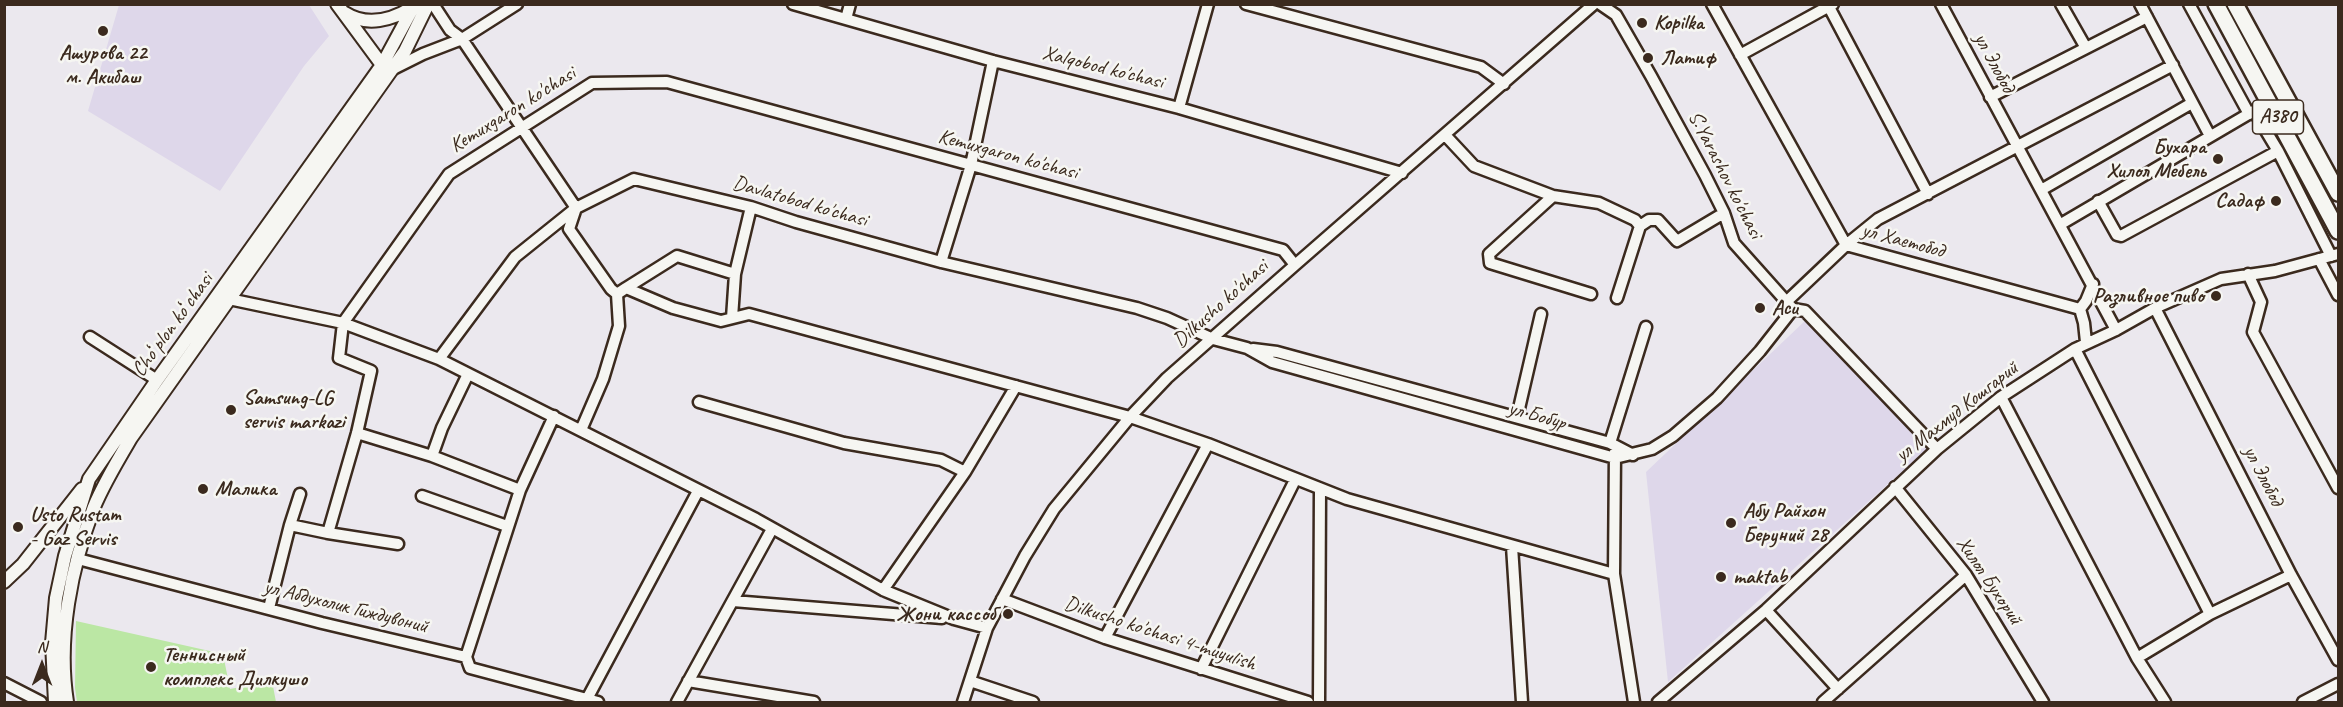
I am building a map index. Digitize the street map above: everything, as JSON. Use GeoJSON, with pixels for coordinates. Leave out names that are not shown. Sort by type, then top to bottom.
{"type":"FeatureCollection","features":[{"type":"Feature","properties":{"kind":"highway","name":"A380"},"geometry":{"type":"LineString","coordinates":[[2216,4],[2338,231]]}},
{"type":"Feature","properties":{"kind":"highway","name":"A380"},"geometry":{"type":"LineString","coordinates":[[2235,4],[2338,193]]}},
{"type":"Feature","properties":{"kind":"main road","name":"Choʻplon koʻchasi"},"geometry":{"type":"LineString","coordinates":[[54,702],[52,643],[56,598],[65,556],[89,479],[157,380],[388,67],[408,47],[428,4]]}},
{"type":"Feature","properties":{"kind":"main road","name":"Choʻplon koʻchasi"},"geometry":{"type":"LineString","coordinates":[[68,702],[65,689],[66,623],[78,559],[94,508],[125,448],[388,67],[414,5]]}},
{"type":"Feature","properties":{"kind":"main road"},"geometry":{"type":"LineString","coordinates":[[340,8],[353,18],[366,21],[398,16],[414,5]]}},
{"type":"Feature","properties":{"kind":"main road"},"geometry":{"type":"LineString","coordinates":[[340,8],[388,67]]}},
{"type":"Feature","properties":{"kind":"main road"},"geometry":{"type":"LineString","coordinates":[[4,582],[23,564],[89,479]]}},
{"type":"Feature","properties":{"kind":"street"},"geometry":{"type":"LineString","coordinates":[[433,4],[450,30],[462,39],[576,208],[569,229],[622,291],[721,321],[748,314],[1130,417],[1208,444],[1347,499],[1614,574]]}},
{"type":"Feature","properties":{"kind":"street"},"geometry":{"type":"LineString","coordinates":[[388,67],[462,39],[517,4]]}},
{"type":"Feature","properties":{"kind":"street","name":"Xalqobod ko'chasi"},"geometry":{"type":"LineString","coordinates":[[793,4],[993,61],[1179,108],[1402,173]]}},
{"type":"Feature","properties":{"kind":"street"},"geometry":{"type":"LineString","coordinates":[[846,19],[850,4]]}},
{"type":"Feature","properties":{"kind":"street"},"geometry":{"type":"LineString","coordinates":[[1179,108],[1208,4]]}},
{"type":"Feature","properties":{"kind":"street"},"geometry":{"type":"LineString","coordinates":[[1246,4],[1481,67],[1504,84]]}},
{"type":"Feature","properties":{"kind":"street","name":"Dilkusho ko'chasi"},"geometry":{"type":"LineString","coordinates":[[963,702],[987,628],[1024,556],[1054,509],[1130,417],[1167,378],[1594,4]]}},
{"type":"Feature","properties":{"kind":"street","name":"S.Yarashov ko'chasi"},"geometry":{"type":"LineString","coordinates":[[1600,4],[1616,15],[1651,76],[1724,213],[1734,243],[1790,306],[1805,311],[1937,449]]}},
{"type":"Feature","properties":{"kind":"street","name":"ул Хаетобод"},"geometry":{"type":"LineString","coordinates":[[1712,4],[1846,245],[2080,309]]}},
{"type":"Feature","properties":{"kind":"street","name":"ул Элобод"},"geometry":{"type":"LineString","coordinates":[[1941,4],[2116,330]]}},
{"type":"Feature","properties":{"kind":"street"},"geometry":{"type":"LineString","coordinates":[[2061,4],[2086,48]]}},
{"type":"Feature","properties":{"kind":"street"},"geometry":{"type":"LineString","coordinates":[[2140,4],[2210,135]]}},
{"type":"Feature","properties":{"kind":"street"},"geometry":{"type":"LineString","coordinates":[[2189,4],[2252,113],[2278,151],[2335,255]]}},
{"type":"Feature","properties":{"kind":"street"},"geometry":{"type":"LineString","coordinates":[[1740,55],[1831,6],[1928,194]]}},
{"type":"Feature","properties":{"kind":"street"},"geometry":{"type":"LineString","coordinates":[[1990,98],[2147,16]]}},
{"type":"Feature","properties":{"kind":"street"},"geometry":{"type":"LineString","coordinates":[[941,262],[971,165],[993,61]]}},
{"type":"Feature","properties":{"kind":"street"},"geometry":{"type":"LineString","coordinates":[[1615,458],[1652,449],[1673,436],[1717,398],[1760,351],[1790,306],[1846,245],[1878,219],[2174,65]]}},
{"type":"Feature","properties":{"kind":"street","name":"Kemuxgaron ko'chasi"},"geometry":{"type":"LineString","coordinates":[[328,533],[357,433],[370,371],[339,358],[343,323],[449,174],[592,83],[668,82],[1283,250],[1295,265]]}},
{"type":"Feature","properties":{"kind":"street"},"geometry":{"type":"LineString","coordinates":[[2061,224],[2269,102]]}},
{"type":"Feature","properties":{"kind":"street"},"geometry":{"type":"LineString","coordinates":[[2042,190],[2192,103]]}},
{"type":"Feature","properties":{"kind":"street"},"geometry":{"type":"LineString","coordinates":[[1446,135],[1474,166],[1553,196],[1599,203],[1635,220],[1640,226]]}},
{"type":"Feature","properties":{"kind":"street"},"geometry":{"type":"LineString","coordinates":[[2098,201],[2117,235],[2121,236],[2278,151]]}},
{"type":"Feature","properties":{"kind":"street","name":"Davlatobod ko'chasi"},"geometry":{"type":"LineString","coordinates":[[439,359],[515,257],[576,208],[634,179],[751,207],[796,222],[941,262],[1137,308],[1167,318],[1213,339]]}},
{"type":"Feature","properties":{"kind":"street"},"geometry":{"type":"LineString","coordinates":[[1553,196],[1488,254],[1490,263],[1592,294]]}},
{"type":"Feature","properties":{"kind":"street"},"geometry":{"type":"LineString","coordinates":[[732,318],[735,274],[751,207]]}},
{"type":"Feature","properties":{"kind":"street"},"geometry":{"type":"LineString","coordinates":[[1617,298],[1640,226],[1649,219],[1658,220],[1677,241],[1724,213]]}},
{"type":"Feature","properties":{"kind":"street"},"geometry":{"type":"LineString","coordinates":[[622,291],[677,255],[735,274]]}},
{"type":"Feature","properties":{"kind":"street","name":"ул Махмуд Кошгарий"},"geometry":{"type":"LineString","coordinates":[[1659,702],[1766,610],[1937,449],[2001,397],[2086,342],[2116,330],[2155,308],[2221,279],[2275,271],[2335,255]]}},
{"type":"Feature","properties":{"kind":"street"},"geometry":{"type":"LineString","coordinates":[[2319,259],[2338,295]]}},
{"type":"Feature","properties":{"kind":"street"},"geometry":{"type":"LineString","coordinates":[[2248,274],[2261,302],[2253,332],[2338,488]]}},
{"type":"Feature","properties":{"kind":"street"},"geometry":{"type":"LineString","coordinates":[[2086,342],[2080,309],[2086,301],[2092,284]]}},
{"type":"Feature","properties":{"kind":"street"},"geometry":{"type":"LineString","coordinates":[[581,430],[603,379],[619,326],[622,291]]}},
{"type":"Feature","properties":{"kind":"street"},"geometry":{"type":"LineString","coordinates":[[229,299],[343,323],[439,359],[772,529],[883,590],[954,619],[987,628]]}},
{"type":"Feature","properties":{"kind":"street","name":"ул Элобод"},"geometry":{"type":"LineString","coordinates":[[2155,308],[2291,576],[2338,660]]}},
{"type":"Feature","properties":{"kind":"street"},"geometry":{"type":"LineString","coordinates":[[1517,417],[1541,314]]}},
{"type":"Feature","properties":{"kind":"street"},"geometry":{"type":"LineString","coordinates":[[1634,702],[1614,574],[1615,458],[1613,444],[1646,327]]}},
{"type":"Feature","properties":{"kind":"street"},"geometry":{"type":"LineString","coordinates":[[90,337],[157,380]]}},
{"type":"Feature","properties":{"kind":"street","name":"ул Бобур"},"geometry":{"type":"LineString","coordinates":[[1213,339],[1247,348],[1272,362],[1615,458]]}},
{"type":"Feature","properties":{"kind":"street"},"geometry":{"type":"LineString","coordinates":[[1247,348],[1277,352],[1517,417],[1613,444],[1633,455]]}},
{"type":"Feature","properties":{"kind":"street"},"geometry":{"type":"LineString","coordinates":[[2075,349],[2210,614]]}},
{"type":"Feature","properties":{"kind":"street"},"geometry":{"type":"LineString","coordinates":[[432,456],[442,428],[468,374]]}},
{"type":"Feature","properties":{"kind":"street"},"geometry":{"type":"LineString","coordinates":[[883,590],[965,472],[1016,386]]}},
{"type":"Feature","properties":{"kind":"street"},"geometry":{"type":"LineString","coordinates":[[2001,397],[2137,658],[2165,702]]}},
{"type":"Feature","properties":{"kind":"street"},"geometry":{"type":"LineString","coordinates":[[699,402],[844,443],[941,460],[965,472]]}},
{"type":"Feature","properties":{"kind":"street"},"geometry":{"type":"LineString","coordinates":[[466,657],[520,490],[554,416]]}},
{"type":"Feature","properties":{"kind":"street"},"geometry":{"type":"LineString","coordinates":[[357,433],[432,456],[520,490]]}},
{"type":"Feature","properties":{"kind":"street"},"geometry":{"type":"LineString","coordinates":[[1105,638],[1208,444]]}},
{"type":"Feature","properties":{"kind":"street"},"geometry":{"type":"LineString","coordinates":[[1202,669],[1295,480]]}},
{"type":"Feature","properties":{"kind":"street","name":"Хилол Бухорий"},"geometry":{"type":"LineString","coordinates":[[1895,487],[1966,575],[2043,702]]}},
{"type":"Feature","properties":{"kind":"street"},"geometry":{"type":"LineString","coordinates":[[1319,702],[1320,489]]}},
{"type":"Feature","properties":{"kind":"street"},"geometry":{"type":"LineString","coordinates":[[592,701],[698,491]]}},
{"type":"Feature","properties":{"kind":"street"},"geometry":{"type":"LineString","coordinates":[[269,608],[300,494]]}},
{"type":"Feature","properties":{"kind":"street"},"geometry":{"type":"LineString","coordinates":[[422,496],[507,526]]}},
{"type":"Feature","properties":{"kind":"street"},"geometry":{"type":"LineString","coordinates":[[290,525],[398,544]]}},
{"type":"Feature","properties":{"kind":"street"},"geometry":{"type":"LineString","coordinates":[[677,702],[772,529]]}},
{"type":"Feature","properties":{"kind":"street"},"geometry":{"type":"LineString","coordinates":[[1512,546],[1522,702]]}},
{"type":"Feature","properties":{"kind":"street","name":"ул Абдухолик Гиждувоний"},"geometry":{"type":"LineString","coordinates":[[78,559],[466,657],[470,668],[592,701]]}},
{"type":"Feature","properties":{"kind":"street"},"geometry":{"type":"LineString","coordinates":[[1823,702],[1966,575]]}},
{"type":"Feature","properties":{"kind":"street"},"geometry":{"type":"LineString","coordinates":[[2137,658],[2210,614],[2291,576]]}},
{"type":"Feature","properties":{"kind":"street","name":"Dilkusho ko'chasi 4-muyulish"},"geometry":{"type":"LineString","coordinates":[[1002,599],[1105,638],[1308,702]]}},
{"type":"Feature","properties":{"kind":"street"},"geometry":{"type":"LineString","coordinates":[[733,601],[954,619]]}},
{"type":"Feature","properties":{"kind":"street"},"geometry":{"type":"LineString","coordinates":[[1766,610],[1838,689]]}},
{"type":"Feature","properties":{"kind":"street"},"geometry":{"type":"LineString","coordinates":[[688,681],[814,702]]}},
{"type":"Feature","properties":{"kind":"street"},"geometry":{"type":"LineString","coordinates":[[970,681],[1033,702]]}},
{"type":"Feature","properties":{"kind":"street"},"geometry":{"type":"LineString","coordinates":[[4,683],[41,702]]}},
{"type":"Feature","properties":{"kind":"street"},"geometry":{"type":"LineString","coordinates":[[2303,702],[2338,684]]}},
{"type":"Feature","properties":{"kind":"shaded area"},"geometry":{"type":"Polygon","coordinates":[[[119,5],[309,5],[329,36],[304,66],[220,191],[88,111],[119,5]]]}},
{"type":"Feature","properties":{"kind":"shaded area","name":"maktab"},"geometry":{"type":"Polygon","coordinates":[[[1808,318],[1927,449],[1668,682],[1646,472],[1808,318]]]}},
{"type":"Feature","properties":{"kind":"green space","name":"Теннисный комплекс Дилкушо"},"geometry":{"type":"Polygon","coordinates":[[[76,621],[223,654],[230,689],[272,681],[276,702],[77,702],[75,688],[76,621]]]}},
{"type":"Feature","properties":{"kind":"place","name":"Kopilka"},"geometry":{"type":"Point","coordinates":[1642,23]}},
{"type":"Feature","properties":{"kind":"place","name":"Ашурова 22 м. Акибаш"},"geometry":{"type":"Point","coordinates":[103,31]}},
{"type":"Feature","properties":{"kind":"place","name":"Латиф"},"geometry":{"type":"Point","coordinates":[1648,58]}},
{"type":"Feature","properties":{"kind":"place","name":"Бухара Хилол Мебель"},"geometry":{"type":"Point","coordinates":[2218,159]}},
{"type":"Feature","properties":{"kind":"place","name":"Садаф"},"geometry":{"type":"Point","coordinates":[2276,201]}},
{"type":"Feature","properties":{"kind":"place","name":"Разливное пиво"},"geometry":{"type":"Point","coordinates":[2216,296]}},
{"type":"Feature","properties":{"kind":"place","name":"Аси"},"geometry":{"type":"Point","coordinates":[1760,308]}},
{"type":"Feature","properties":{"kind":"place","name":"Samsung-LG servis markazi"},"geometry":{"type":"Point","coordinates":[231,410]}},
{"type":"Feature","properties":{"kind":"place","name":"Малика"},"geometry":{"type":"Point","coordinates":[203,489]}},
{"type":"Feature","properties":{"kind":"place","name":"Абу Райхон Беруний 28"},"geometry":{"type":"Point","coordinates":[1731,523]}},
{"type":"Feature","properties":{"kind":"place","name":"Usto Rustam - Gaz Servis"},"geometry":{"type":"Point","coordinates":[18,527]}},
{"type":"Feature","properties":{"kind":"place","name":"maktab"},"geometry":{"type":"Point","coordinates":[1721,577]}},
{"type":"Feature","properties":{"kind":"place","name":"Жони кассоб"},"geometry":{"type":"Point","coordinates":[1008,614]}},
{"type":"Feature","properties":{"kind":"place","name":"Теннисный комплекс Дилкушо"},"geometry":{"type":"Point","coordinates":[151,667]}}]}
